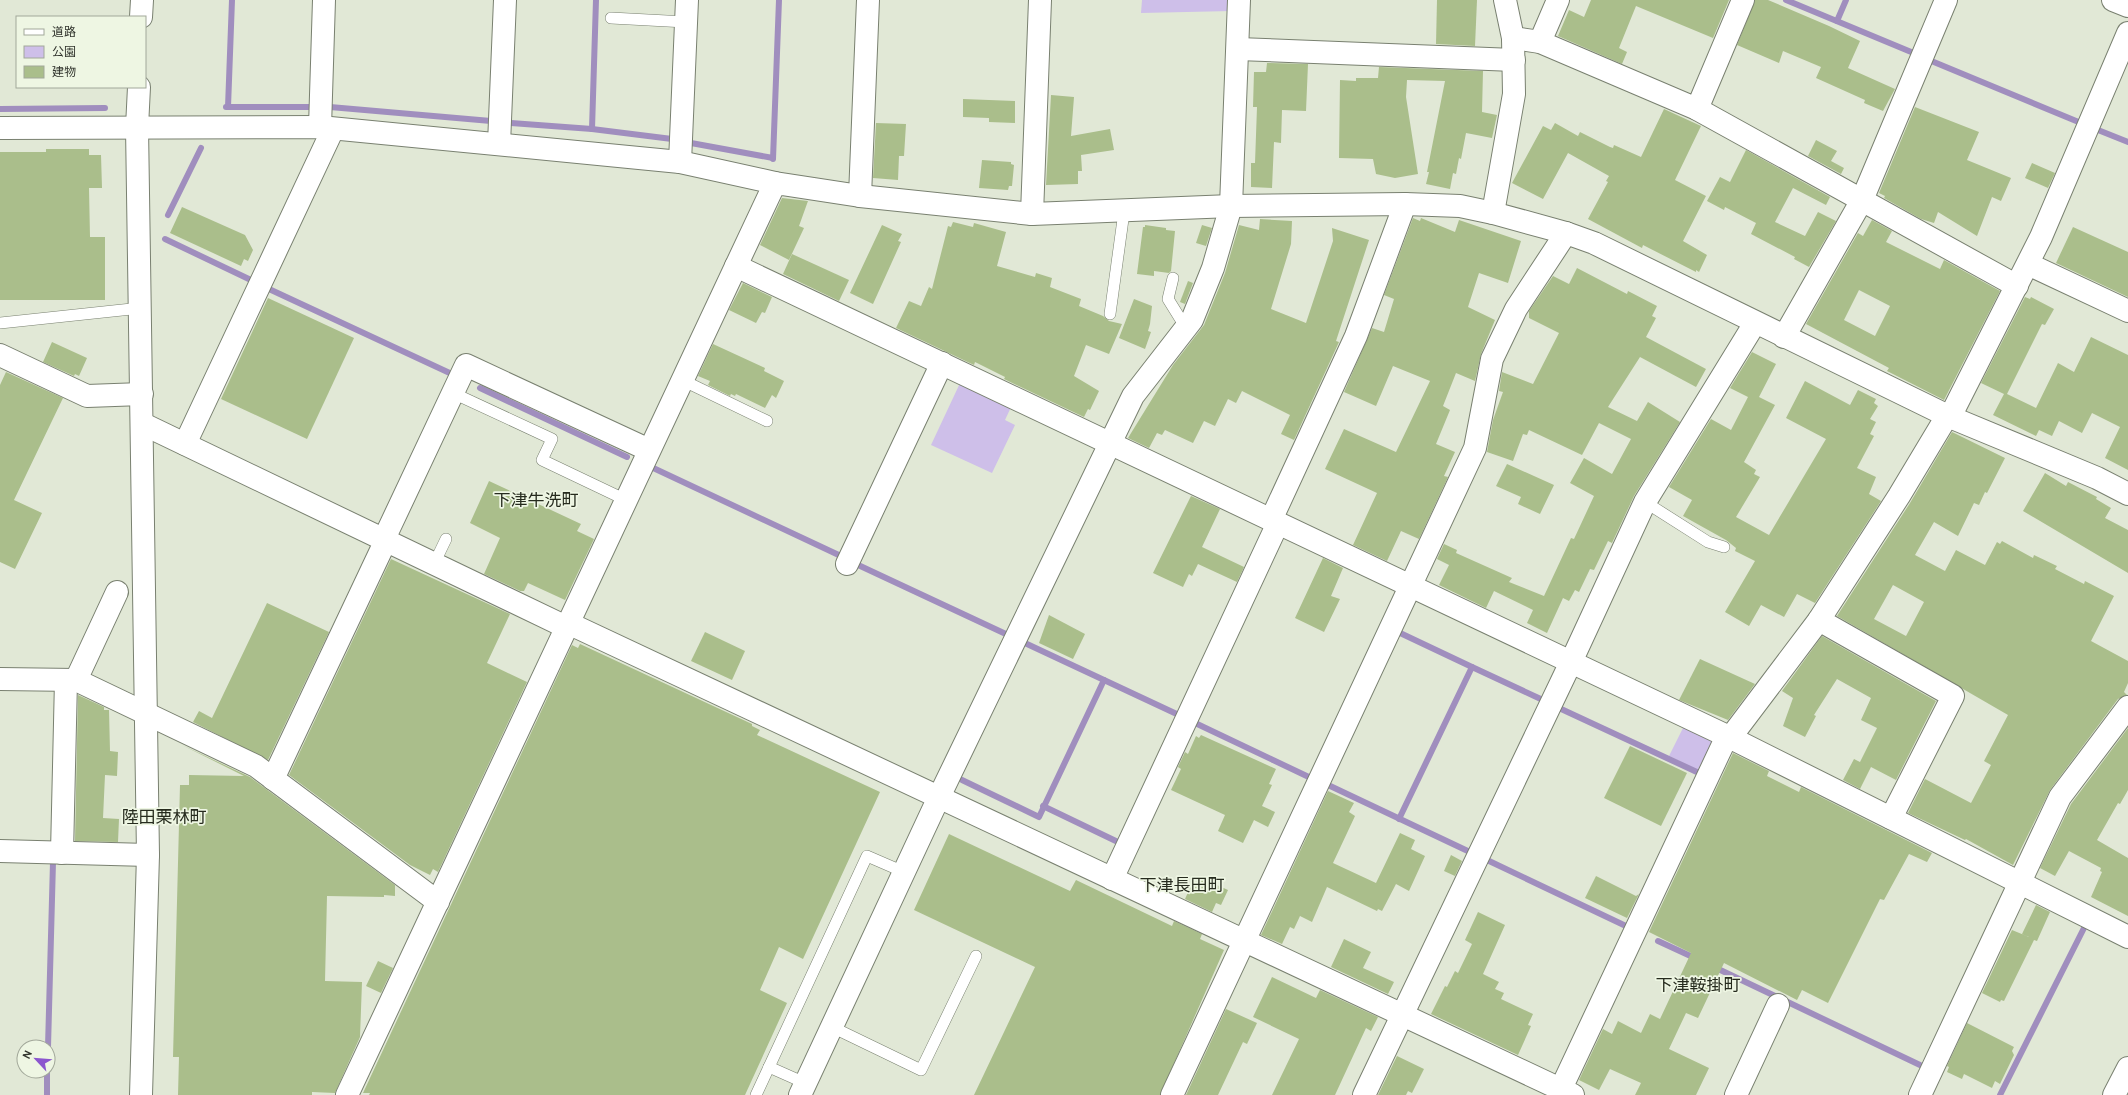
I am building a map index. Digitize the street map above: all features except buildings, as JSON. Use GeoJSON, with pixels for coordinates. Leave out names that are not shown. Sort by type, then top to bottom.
{"type":"FeatureCollection","features":[{"type":"Feature","properties":{"kind":"street"},"geometry":{"type":"LineString","coordinates":[[141,16],[142,0]]}},
{"type":"Feature","properties":{"kind":"street"},"geometry":{"type":"LineString","coordinates":[[185,444],[327,128],[324,0]]}},
{"type":"Feature","properties":{"kind":"street"},"geometry":{"type":"LineString","coordinates":[[500,144],[505,0]]}},
{"type":"Feature","properties":{"kind":"street"},"geometry":{"type":"LineString","coordinates":[[680,162],[687,0]]}},
{"type":"Feature","properties":{"kind":"street"},"geometry":{"type":"LineString","coordinates":[[860,196],[868,0]]}},
{"type":"Feature","properties":{"kind":"street"},"geometry":{"type":"LineString","coordinates":[[1032,214],[1040,0]]}},
{"type":"Feature","properties":{"kind":"street"},"geometry":{"type":"LineString","coordinates":[[803,1089],[939,797],[1109,443],[1133,396],[1192,320],[1213,268],[1231,206],[1239,0]]}},
{"type":"Feature","properties":{"kind":"street"},"geometry":{"type":"LineString","coordinates":[[1493,213],[1514,94],[1513,38],[1505,0]]}},
{"type":"Feature","properties":{"kind":"street"},"geometry":{"type":"LineString","coordinates":[[1540,42],[1558,0]]}},
{"type":"Feature","properties":{"kind":"street"},"geometry":{"type":"LineString","coordinates":[[1697,109],[1743,0]]}},
{"type":"Feature","properties":{"kind":"street"},"geometry":{"type":"LineString","coordinates":[[1784,337],[1862,200],[1946,0]]}},
{"type":"Feature","properties":{"kind":"street"},"geometry":{"type":"LineString","coordinates":[[2113,0],[2128,6]]}},
{"type":"Feature","properties":{"kind":"street"},"geometry":{"type":"LineString","coordinates":[[143,424],[434,564],[939,797],[1403,1015],[1564,1093],[1728,737],[1818,620],[1949,417],[2028,264],[2128,33]]}},
{"type":"Feature","properties":{"kind":"street"},"geometry":{"type":"LineString","coordinates":[[1513,38],[1540,42],[1697,109],[2017,286]]}},
{"type":"Feature","properties":{"kind":"street"},"geometry":{"type":"LineString","coordinates":[[1238,49],[1514,60]]}},
{"type":"Feature","properties":{"kind":"street"},"geometry":{"type":"LineString","coordinates":[[139,88],[137,127],[143,424],[148,855],[141,1095]]}},
{"type":"Feature","properties":{"kind":"street"},"geometry":{"type":"LineString","coordinates":[[0,128],[327,128],[680,162],[775,183],[860,196],[1032,214],[1124,212],[1231,206],[1405,204],[1460,206],[1493,213],[1566,233],[1594,243],[1949,417],[2097,478],[2128,494]]}},
{"type":"Feature","properties":{"kind":"street"},"geometry":{"type":"LineString","coordinates":[[347,1095],[775,183]]}},
{"type":"Feature","properties":{"kind":"street"},"geometry":{"type":"LineString","coordinates":[[1112,879],[1275,521],[1356,336],[1405,204]]}},
{"type":"Feature","properties":{"kind":"street"},"geometry":{"type":"LineString","coordinates":[[1172,1095],[1475,448],[1492,359],[1516,309],[1566,233]]}},
{"type":"Feature","properties":{"kind":"street"},"geometry":{"type":"LineString","coordinates":[[2028,264],[2128,311]]}},
{"type":"Feature","properties":{"kind":"street"},"geometry":{"type":"LineString","coordinates":[[736,266],[1728,737],[2128,936]]}},
{"type":"Feature","properties":{"kind":"street"},"geometry":{"type":"LineString","coordinates":[[1364,1095],[1571,662],[1645,502],[1755,323]]}},
{"type":"Feature","properties":{"kind":"street"},"geometry":{"type":"LineString","coordinates":[[0,355],[87,396],[142,394]]}},
{"type":"Feature","properties":{"kind":"street"},"geometry":{"type":"LineString","coordinates":[[848,564],[942,363]]}},
{"type":"Feature","properties":{"kind":"street"},"geometry":{"type":"LineString","coordinates":[[273,779],[466,365],[649,450]]}},
{"type":"Feature","properties":{"kind":"street"},"geometry":{"type":"LineString","coordinates":[[62,853],[71,680],[117,592]]}},
{"type":"Feature","properties":{"kind":"street"},"geometry":{"type":"LineString","coordinates":[[1818,620],[1953,696],[1891,818]]}},
{"type":"Feature","properties":{"kind":"street"},"geometry":{"type":"LineString","coordinates":[[0,679],[71,680],[146,713],[256,766],[438,902]]}},
{"type":"Feature","properties":{"kind":"street"},"geometry":{"type":"LineString","coordinates":[[1920,1095],[2060,796],[2128,707]]}},
{"type":"Feature","properties":{"kind":"street"},"geometry":{"type":"LineString","coordinates":[[0,851],[148,855]]}},
{"type":"Feature","properties":{"kind":"street"},"geometry":{"type":"LineString","coordinates":[[1736,1095],[1778,1005]]}},
{"type":"Feature","properties":{"kind":"street"},"geometry":{"type":"LineString","coordinates":[[2114,1095],[2128,1068]]}},
{"type":"Feature","properties":{"kind":"lane"},"geometry":{"type":"LineString","coordinates":[[611,18],[686,22]]}},
{"type":"Feature","properties":{"kind":"lane"},"geometry":{"type":"LineString","coordinates":[[1110,314],[1124,212]]}},
{"type":"Feature","properties":{"kind":"lane"},"geometry":{"type":"LineString","coordinates":[[1173,278],[1168,299],[1186,328]]}},
{"type":"Feature","properties":{"kind":"lane"},"geometry":{"type":"LineString","coordinates":[[0,323],[141,308]]}},
{"type":"Feature","properties":{"kind":"lane"},"geometry":{"type":"LineString","coordinates":[[682,380],[767,420]]}},
{"type":"Feature","properties":{"kind":"lane"},"geometry":{"type":"LineString","coordinates":[[453,393],[552,439],[542,460],[626,500]]}},
{"type":"Feature","properties":{"kind":"lane"},"geometry":{"type":"LineString","coordinates":[[1645,502],[1708,542],[1724,547]]}},
{"type":"Feature","properties":{"kind":"lane"},"geometry":{"type":"LineString","coordinates":[[434,564],[446,539]]}},
{"type":"Feature","properties":{"kind":"lane"},"geometry":{"type":"LineString","coordinates":[[756,1095],[867,856],[904,872]]}},
{"type":"Feature","properties":{"kind":"lane"},"geometry":{"type":"LineString","coordinates":[[832,1028],[921,1070],[976,956]]}},
{"type":"Feature","properties":{"kind":"lane"},"geometry":{"type":"LineString","coordinates":[[769,1067],[803,1089]]}},
{"type":"Feature","properties":{"kind":"green space"},"geometry":{"type":"Polygon","coordinates":[[[1142,0],[1232,0],[1232,11],[1141,13],[1142,0]]]}},
{"type":"Feature","properties":{"kind":"green space"},"geometry":{"type":"Polygon","coordinates":[[[961,381],[1012,405],[1005,420],[1015,425],[992,473],[931,445],[961,381]]]}},
{"type":"Feature","properties":{"kind":"green space"},"geometry":{"type":"Polygon","coordinates":[[[1686,722],[1713,735],[1716,745],[1702,772],[1669,756],[1686,722]]]}},
{"type":"Feature","properties":{"kind":"waterway"},"geometry":{"type":"LineString","coordinates":[[228,107],[232,0]]}},
{"type":"Feature","properties":{"kind":"waterway"},"geometry":{"type":"LineString","coordinates":[[592,129],[596,0]]}},
{"type":"Feature","properties":{"kind":"waterway"},"geometry":{"type":"LineString","coordinates":[[773,159],[779,0]]}},
{"type":"Feature","properties":{"kind":"waterway"},"geometry":{"type":"LineString","coordinates":[[1786,0],[1916,54]]}},
{"type":"Feature","properties":{"kind":"waterway"},"geometry":{"type":"LineString","coordinates":[[1837,21],[1846,0]]}},
{"type":"Feature","properties":{"kind":"waterway"},"geometry":{"type":"LineString","coordinates":[[1929,60],[2081,123]]}},
{"type":"Feature","properties":{"kind":"waterway"},"geometry":{"type":"LineString","coordinates":[[226,107],[310,107]]}},
{"type":"Feature","properties":{"kind":"waterway"},"geometry":{"type":"LineString","coordinates":[[330,107],[491,121]]}},
{"type":"Feature","properties":{"kind":"waterway"},"geometry":{"type":"LineString","coordinates":[[0,109],[105,108]]}},
{"type":"Feature","properties":{"kind":"waterway"},"geometry":{"type":"LineString","coordinates":[[511,123],[592,129],[672,139]]}},
{"type":"Feature","properties":{"kind":"waterway"},"geometry":{"type":"LineString","coordinates":[[2098,130],[2128,142]]}},
{"type":"Feature","properties":{"kind":"waterway"},"geometry":{"type":"LineString","coordinates":[[691,143],[773,158]]}},
{"type":"Feature","properties":{"kind":"waterway"},"geometry":{"type":"LineString","coordinates":[[168,215],[201,148]]}},
{"type":"Feature","properties":{"kind":"waterway"},"geometry":{"type":"LineString","coordinates":[[165,239],[253,281]]}},
{"type":"Feature","properties":{"kind":"waterway"},"geometry":{"type":"LineString","coordinates":[[269,289],[454,375]]}},
{"type":"Feature","properties":{"kind":"waterway"},"geometry":{"type":"LineString","coordinates":[[480,388],[627,457]]}},
{"type":"Feature","properties":{"kind":"waterway"},"geometry":{"type":"LineString","coordinates":[[649,466],[843,557]]}},
{"type":"Feature","properties":{"kind":"waterway"},"geometry":{"type":"LineString","coordinates":[[856,564],[1008,635]]}},
{"type":"Feature","properties":{"kind":"waterway"},"geometry":{"type":"LineString","coordinates":[[1398,632],[1472,667],[1399,819]]}},
{"type":"Feature","properties":{"kind":"waterway"},"geometry":{"type":"LineString","coordinates":[[1027,644],[1181,716]]}},
{"type":"Feature","properties":{"kind":"waterway"},"geometry":{"type":"LineString","coordinates":[[1472,667],[1545,701]]}},
{"type":"Feature","properties":{"kind":"waterway"},"geometry":{"type":"LineString","coordinates":[[962,780],[1039,817],[1104,680]]}},
{"type":"Feature","properties":{"kind":"waterway"},"geometry":{"type":"LineString","coordinates":[[1559,708],[1699,773]]}},
{"type":"Feature","properties":{"kind":"waterway"},"geometry":{"type":"LineString","coordinates":[[1193,722],[1313,779]]}},
{"type":"Feature","properties":{"kind":"waterway"},"geometry":{"type":"LineString","coordinates":[[1326,784],[1472,853]]}},
{"type":"Feature","properties":{"kind":"waterway"},"geometry":{"type":"LineString","coordinates":[[1043,806],[1120,843]]}},
{"type":"Feature","properties":{"kind":"waterway"},"geometry":{"type":"LineString","coordinates":[[1487,860],[1628,927]]}},
{"type":"Feature","properties":{"kind":"waterway"},"geometry":{"type":"LineString","coordinates":[[48,1039],[53,862]]}},
{"type":"Feature","properties":{"kind":"waterway"},"geometry":{"type":"LineString","coordinates":[[2000,1095],[2086,924]]}},
{"type":"Feature","properties":{"kind":"waterway"},"geometry":{"type":"LineString","coordinates":[[1658,941],[1697,959]]}},
{"type":"Feature","properties":{"kind":"waterway"},"geometry":{"type":"LineString","coordinates":[[1714,967],[1920,1065]]}},
{"type":"Feature","properties":{"kind":"waterway"},"geometry":{"type":"LineString","coordinates":[[47,1079],[47,1095]]}},
{"type":"Feature","properties":{"kind":"district","name":"下津牛洗町"},"geometry":{"type":"Point","coordinates":[536,500]}},
{"type":"Feature","properties":{"kind":"district","name":"陸田栗林町"},"geometry":{"type":"Point","coordinates":[164,817]}},
{"type":"Feature","properties":{"kind":"district","name":"下津長田町"},"geometry":{"type":"Point","coordinates":[1182,885]}},
{"type":"Feature","properties":{"kind":"district","name":"下津鞍掛町"},"geometry":{"type":"Point","coordinates":[1698,985]}}]}
